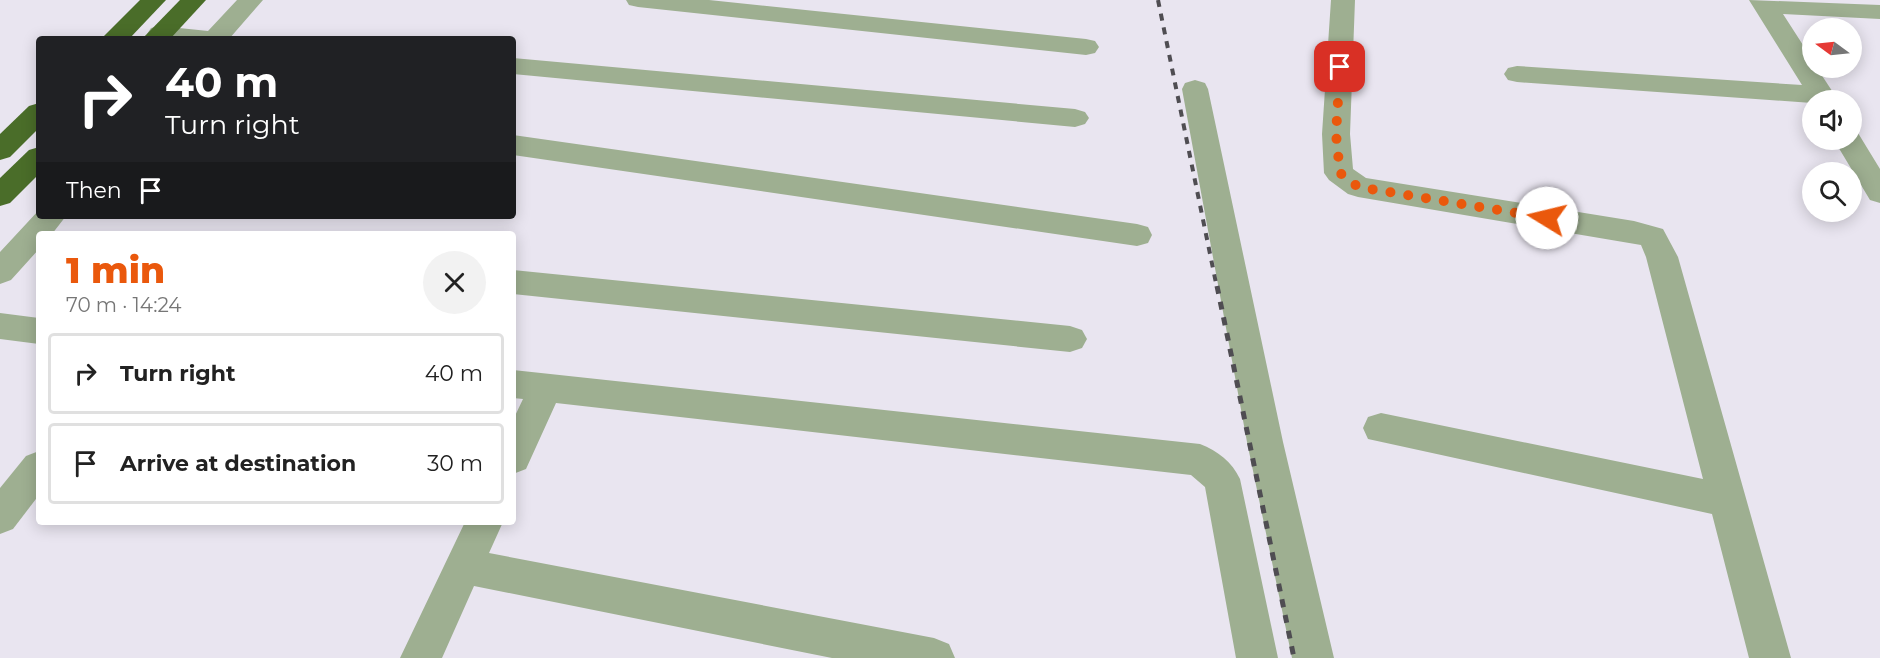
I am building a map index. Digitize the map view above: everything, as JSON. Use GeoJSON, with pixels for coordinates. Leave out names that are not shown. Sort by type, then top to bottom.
{"type":"FeatureCollection","features":[{"type":"Feature","properties":{"kind":"highway"},"geometry":{"type":"LineString","coordinates":[[117,36],[154,0]]}},
{"type":"Feature","properties":{"kind":"highway"},"geometry":{"type":"LineString","coordinates":[[159,36],[194,0]]}},
{"type":"Feature","properties":{"kind":"highway"},"geometry":{"type":"LineString","coordinates":[[0,150],[36,115]]}},
{"type":"Feature","properties":{"kind":"highway"},"geometry":{"type":"LineString","coordinates":[[0,196],[36,160]]}},
{"type":"Feature","properties":{"kind":"street"},"geometry":{"type":"LineString","coordinates":[[217,36],[251,0]]}},
{"type":"Feature","properties":{"kind":"street"},"geometry":{"type":"LineString","coordinates":[[638,0],[1086,47]]}},
{"type":"Feature","properties":{"kind":"street"},"geometry":{"type":"LineString","coordinates":[[1343,0],[1336,134],[1340,173],[1358,187],[1634,232],[1652,237],[1662,257],[1730,501],[1770,658]]}},
{"type":"Feature","properties":{"kind":"street"},"geometry":{"type":"LineString","coordinates":[[1763,3],[1880,12]]}},
{"type":"Feature","properties":{"kind":"street"},"geometry":{"type":"LineString","coordinates":[[1763,3],[1818,90]]}},
{"type":"Feature","properties":{"kind":"street"},"geometry":{"type":"LineString","coordinates":[[516,66],[1075,118]]}},
{"type":"Feature","properties":{"kind":"street"},"geometry":{"type":"LineString","coordinates":[[1517,74],[1802,96]]}},
{"type":"Feature","properties":{"kind":"street"},"geometry":{"type":"LineString","coordinates":[[1195,89],[1265,442],[1313,658]]}},
{"type":"Feature","properties":{"kind":"street"},"geometry":{"type":"LineString","coordinates":[[516,146],[1137,235]]}},
{"type":"Feature","properties":{"kind":"street"},"geometry":{"type":"LineString","coordinates":[[1854,150],[1880,193]]}},
{"type":"Feature","properties":{"kind":"street"},"geometry":{"type":"LineString","coordinates":[[0,272],[36,237]]}},
{"type":"Feature","properties":{"kind":"street"},"geometry":{"type":"LineString","coordinates":[[516,282],[1070,339]]}},
{"type":"Feature","properties":{"kind":"street"},"geometry":{"type":"LineString","coordinates":[[0,326],[36,331]]}},
{"type":"Feature","properties":{"kind":"street"},"geometry":{"type":"LineString","coordinates":[[516,444],[529,386],[1200,460],[1222,478],[1257,658]]}},
{"type":"Feature","properties":{"kind":"street"},"geometry":{"type":"LineString","coordinates":[[1381,428],[1730,501]]}},
{"type":"Feature","properties":{"kind":"street"},"geometry":{"type":"LineString","coordinates":[[0,517],[36,471]]}},
{"type":"Feature","properties":{"kind":"street"},"geometry":{"type":"LineString","coordinates":[[421,658],[483,525]]}},
{"type":"Feature","properties":{"kind":"street"},"geometry":{"type":"LineString","coordinates":[[463,566],[934,658]]}},
{"type":"Feature","properties":{"kind":"railway"},"geometry":{"type":"LineString","coordinates":[[1158,0],[1217,288]]}},
{"type":"Feature","properties":{"kind":"railway"},"geometry":{"type":"LineString","coordinates":[[1217,286],[1294,658]]}},
{"type":"Feature","properties":{"kind":"route"},"geometry":{"type":"LineString","coordinates":[[1340,67],[1336,134],[1340,173],[1358,187],[1547,218]]}}]}
